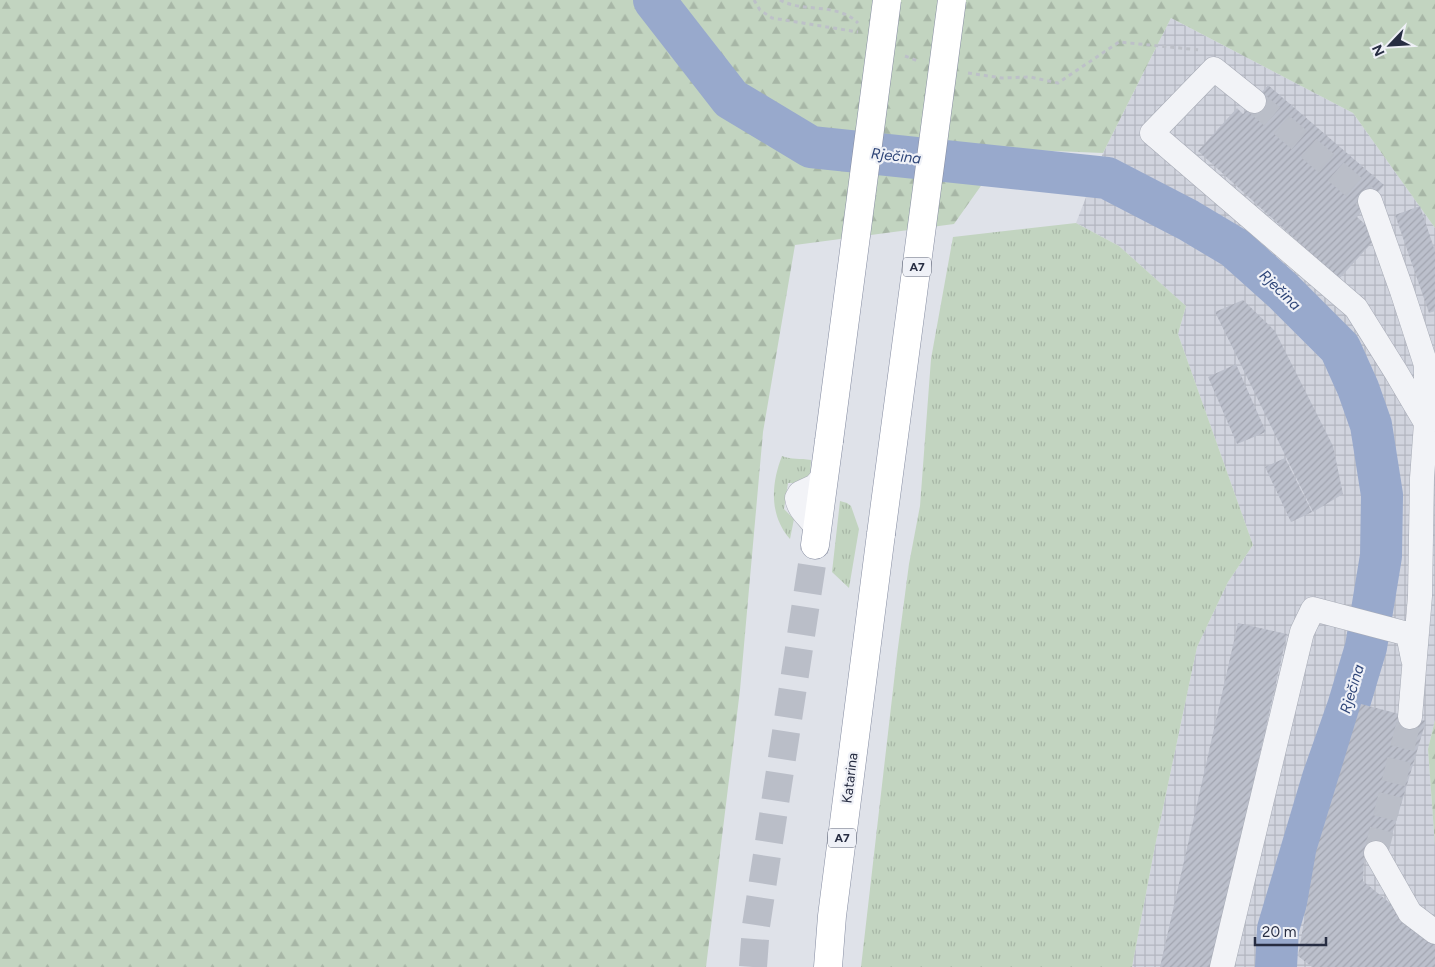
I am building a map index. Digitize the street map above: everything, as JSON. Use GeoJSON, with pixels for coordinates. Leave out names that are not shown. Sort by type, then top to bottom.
{"type":"FeatureCollection","features":[{"type":"Feature","properties":{"kind":"highway"},"geometry":{"type":"LineString","coordinates":[[816,538],[888,0]]}},
{"type":"Feature","properties":{"kind":"highway","name":"Katarina"},"geometry":{"type":"LineString","coordinates":[[828,967],[832,916],[952,0]]}},
{"type":"Feature","properties":{"kind":"lane"},"geometry":{"type":"LineString","coordinates":[[1254,101],[1214,69],[1152,133],[1356,308],[1426,423]]}},
{"type":"Feature","properties":{"kind":"lane"},"geometry":{"type":"LineString","coordinates":[[1370,201],[1426,365],[1426,423],[1422,478],[1420,596],[1410,717]]}},
{"type":"Feature","properties":{"kind":"lane"},"geometry":{"type":"LineString","coordinates":[[1222,967],[1302,632],[1313,609],[1408,634],[1414,662]]}},
{"type":"Feature","properties":{"kind":"lane"},"geometry":{"type":"LineString","coordinates":[[1376,853],[1410,913],[1435,932]]}},
{"type":"Feature","properties":{"kind":"path"},"geometry":{"type":"LineString","coordinates":[[754,0],[760,10],[772,18],[859,32]]}},
{"type":"Feature","properties":{"kind":"path"},"geometry":{"type":"LineString","coordinates":[[780,0],[802,6],[829,8],[854,18],[864,29]]}},
{"type":"Feature","properties":{"kind":"path"},"geometry":{"type":"LineString","coordinates":[[966,72],[1002,78],[1030,77],[1058,83],[1118,42],[1200,49]]}},
{"type":"Feature","properties":{"kind":"path"},"geometry":{"type":"LineString","coordinates":[[902,54],[910,60],[920,62]]}},
{"type":"Feature","properties":{"kind":"shaded area"},"geometry":{"type":"Polygon","coordinates":[[[1171,18],[1353,113],[1435,228],[1435,720],[1428,749],[1435,846],[1435,967],[1132,967],[1155,846],[1197,647],[1228,582],[1253,545],[1178,334],[1186,306],[1119,246],[1076,223],[1103,153],[1171,18]]]}},
{"type":"Feature","properties":{"kind":"green space"},"geometry":{"type":"Polygon","coordinates":[[[0,0],[1435,0],[1435,228],[1353,113],[1171,18],[1103,153],[1007,149],[954,224],[795,245],[763,432],[740,690],[706,967],[0,967],[0,0]]]}},
{"type":"Feature","properties":{"kind":"green space"},"geometry":{"type":"Polygon","coordinates":[[[1076,223],[1119,246],[1186,306],[1178,334],[1253,545],[1228,582],[1197,647],[1155,846],[1132,967],[861,967],[897,655],[909,564],[920,506],[931,359],[953,237],[1076,223]]]}},
{"type":"Feature","properties":{"kind":"green space"},"geometry":{"type":"Polygon","coordinates":[[[782,456],[811,460],[810,483],[788,483],[784,509],[794,519],[790,539],[783,530],[775,510],[774,488],[782,456]]]}},
{"type":"Feature","properties":{"kind":"green space"},"geometry":{"type":"Polygon","coordinates":[[[840,501],[851,506],[859,529],[849,588],[832,572],[840,501]]]}},
{"type":"Feature","properties":{"kind":"green space"},"geometry":{"type":"Polygon","coordinates":[[[1435,720],[1435,846],[1428,749],[1435,720]]]}},
{"type":"Feature","properties":{"kind":"building"},"geometry":{"type":"Polygon","coordinates":[[[1268,85],[1384,185],[1357,217],[1378,236],[1339,279],[1198,151],[1237,108],[1243,114],[1268,85]]]}},
{"type":"Feature","properties":{"kind":"building"},"geometry":{"type":"Polygon","coordinates":[[[1420,206],[1435,251],[1435,311],[1429,313],[1395,215],[1420,206]]]}},
{"type":"Feature","properties":{"kind":"building"},"geometry":{"type":"Polygon","coordinates":[[[1243,300],[1275,331],[1333,446],[1343,494],[1313,512],[1215,312],[1243,300]]]}},
{"type":"Feature","properties":{"kind":"building"},"geometry":{"type":"Polygon","coordinates":[[[1236,364],[1266,432],[1237,444],[1208,377],[1236,364]]]}},
{"type":"Feature","properties":{"kind":"building"},"geometry":{"type":"Polygon","coordinates":[[[1285,458],[1312,512],[1291,522],[1265,467],[1285,458]]]}},
{"type":"Feature","properties":{"kind":"building"},"geometry":{"type":"Polygon","coordinates":[[[1238,623],[1287,634],[1212,967],[1160,967],[1238,623]]]}},
{"type":"Feature","properties":{"kind":"building"},"geometry":{"type":"Polygon","coordinates":[[[1361,704],[1426,721],[1386,855],[1366,851],[1363,881],[1435,940],[1435,967],[1312,967],[1298,956],[1316,852],[1361,704]]]}},
{"type":"Feature","properties":{"kind":"waterway","name":"Rječina"},"geometry":{"type":"LineString","coordinates":[[654,0],[731,99],[811,147],[1107,178],[1188,220],[1235,248],[1283,291],[1340,348],[1358,388],[1371,425],[1382,495],[1381,556],[1366,647],[1348,707],[1323,778],[1278,929],[1276,967]]}},
{"type":"Feature","properties":{"kind":"tunnel"},"geometry":{"type":"LineString","coordinates":[[1254,101],[1370,201]]}},
{"type":"Feature","properties":{"kind":"tunnel"},"geometry":{"type":"LineString","coordinates":[[753,967],[756,926],[815,545]]}},
{"type":"Feature","properties":{"kind":"tunnel"},"geometry":{"type":"LineString","coordinates":[[1376,853],[1410,717]]}}]}
